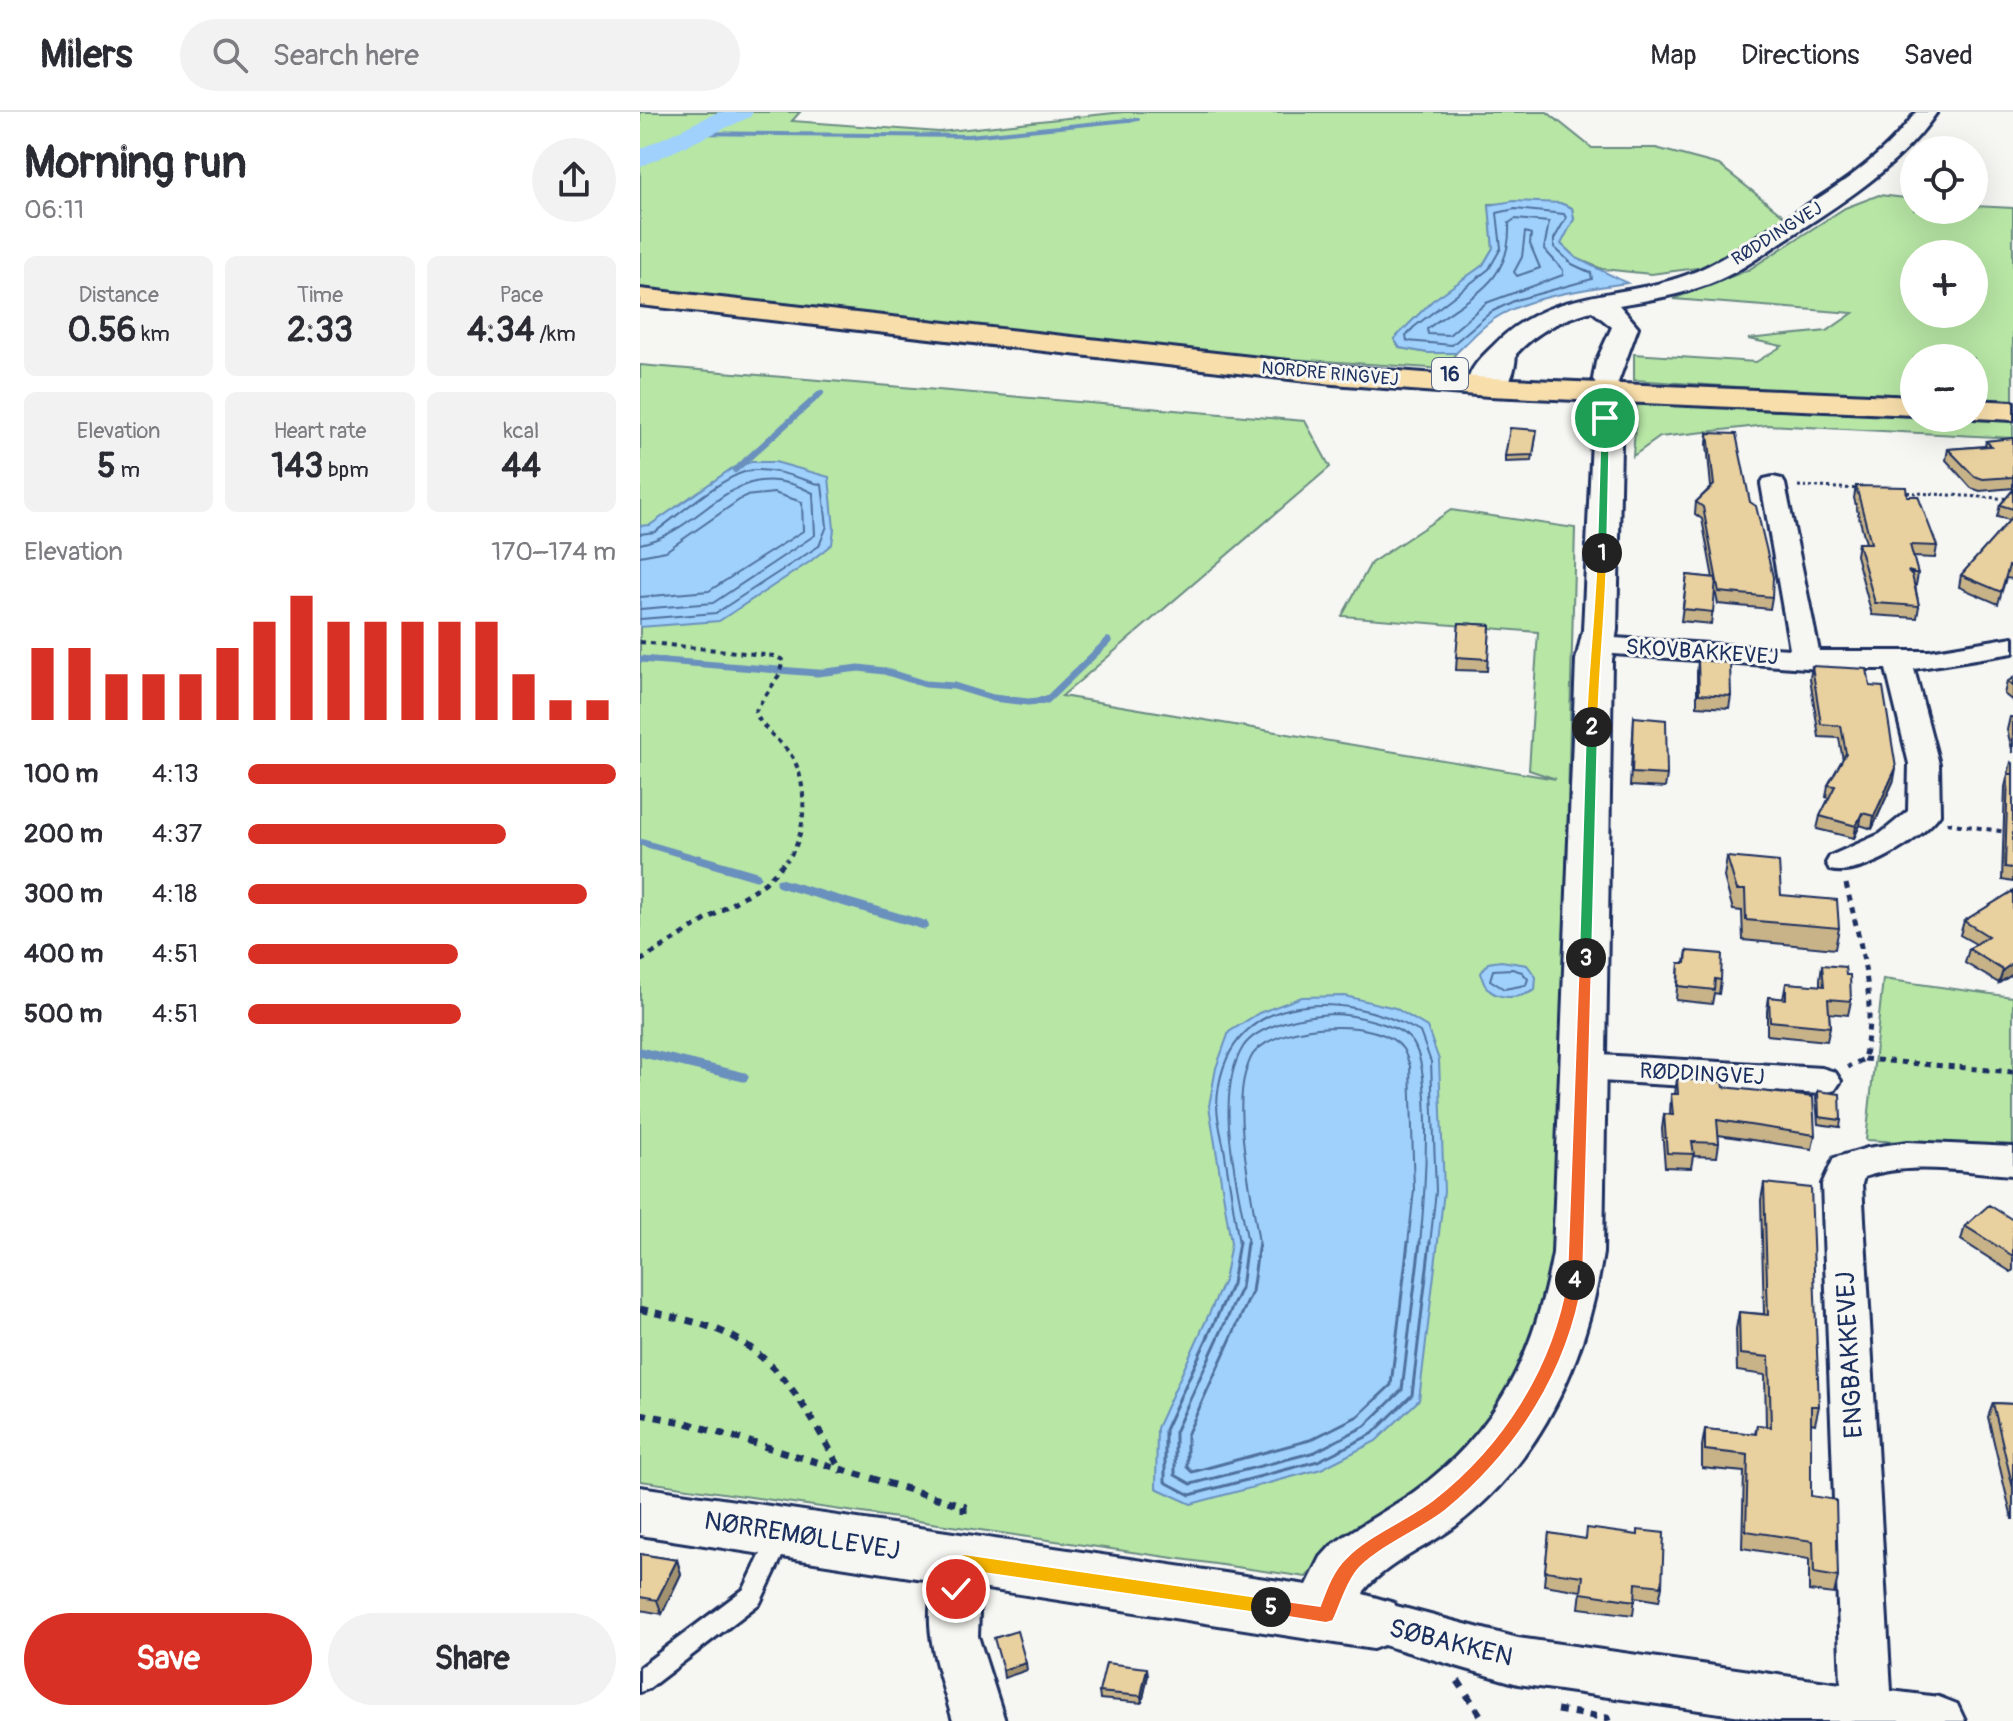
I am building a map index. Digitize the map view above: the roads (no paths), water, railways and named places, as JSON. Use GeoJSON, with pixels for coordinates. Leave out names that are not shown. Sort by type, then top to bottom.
{"type":"FeatureCollection","features":[{"type":"Feature","properties":{"kind":"main road","name":"NORDRE RINGVEJ"},"geometry":{"type":"LineString","coordinates":[[640,297],[1145,354],[1493,373],[1755,398],[1900,405]]}},
{"type":"Feature","properties":{"kind":"main road"},"geometry":{"type":"LineString","coordinates":[[1988,410],[2013,411]]}},
{"type":"Feature","properties":{"kind":"street","name":"RØDDINGVEJ"},"geometry":{"type":"LineString","coordinates":[[1493,373],[1522,330],[1539,320],[1596,302],[1665,290],[1722,269],[1846,190],[1890,157],[1927,112]]}},
{"type":"Feature","properties":{"kind":"street"},"geometry":{"type":"LineString","coordinates":[[1349,1619],[1345,1571],[1352,1563],[1403,1532],[1463,1484],[1490,1457],[1514,1427],[1546,1376],[1569,1311],[1576,1269],[1594,660],[1598,642],[1607,389],[1609,358],[1625,334],[1625,327],[1616,315],[1596,302]]}},
{"type":"Feature","properties":{"kind":"street","name":"SKOVBAKKEVEJ"},"geometry":{"type":"LineString","coordinates":[[1773,484],[1806,659]]}},
{"type":"Feature","properties":{"kind":"street","name":"SKOVBAKKEVEJ"},"geometry":{"type":"LineString","coordinates":[[1598,642],[1614,646],[1806,659],[1898,660],[1929,660],[2013,645]]}},
{"type":"Feature","properties":{"kind":"street"},"geometry":{"type":"LineString","coordinates":[[1842,863],[1891,841],[1924,814],[1924,764],[1898,660]]}},
{"type":"Feature","properties":{"kind":"street","name":"RØDDINGVEJ"},"geometry":{"type":"LineString","coordinates":[[1583,1067],[1822,1081]]}},
{"type":"Feature","properties":{"kind":"street","name":"ENGBAKKEVEJ"},"geometry":{"type":"LineString","coordinates":[[1867,1711],[1842,1184],[1848,1168],[1869,1159],[2013,1161]]}},
{"type":"Feature","properties":{"kind":"street","name":"NØRREMØLLEVEJ"},"geometry":{"type":"LineString","coordinates":[[640,1511],[964,1562]]}},
{"type":"Feature","properties":{"kind":"street"},"geometry":{"type":"LineString","coordinates":[[964,1562],[956,1589],[953,1636],[979,1721]]}},
{"type":"Feature","properties":{"kind":"street","name":"SØBAKKEN"},"geometry":{"type":"LineString","coordinates":[[964,1562],[1349,1619],[1518,1661],[1938,1721]]}},
{"type":"Feature","properties":{"kind":"lane"},"geometry":{"type":"LineString","coordinates":[[640,1681],[752,1596],[783,1533]]}},
{"type":"Feature","properties":{"kind":"water"},"geometry":{"type":"Polygon","coordinates":[[[1514,201],[1560,203],[1572,208],[1574,219],[1561,244],[1576,258],[1627,283],[1558,295],[1508,311],[1479,331],[1456,353],[1428,353],[1400,348],[1394,339],[1432,301],[1483,265],[1493,248],[1489,205],[1514,201]]]}},
{"type":"Feature","properties":{"kind":"water"},"geometry":{"type":"Polygon","coordinates":[[[751,462],[775,462],[829,477],[834,529],[832,544],[719,621],[640,627],[640,526],[650,525],[731,469],[751,462]]]}},
{"type":"Feature","properties":{"kind":"water"},"geometry":{"type":"Polygon","coordinates":[[[1501,961],[1527,965],[1536,977],[1535,990],[1510,997],[1494,994],[1488,989],[1481,973],[1488,963],[1501,961]]]}},
{"type":"Feature","properties":{"kind":"water"},"geometry":{"type":"Polygon","coordinates":[[[1345,996],[1395,1008],[1427,1027],[1439,1060],[1444,1191],[1419,1400],[1376,1441],[1321,1469],[1191,1504],[1156,1488],[1157,1428],[1224,1281],[1231,1243],[1209,1106],[1216,1068],[1229,1032],[1259,1013],[1302,997],[1345,996]]]}},
{"type":"Feature","properties":{"kind":"waterway"},"geometry":{"type":"LineString","coordinates":[[640,159],[741,112]]}},
{"type":"Feature","properties":{"kind":"waterway"},"geometry":{"type":"LineString","coordinates":[[692,133],[969,136],[1138,119]]}},
{"type":"Feature","properties":{"kind":"waterway"},"geometry":{"type":"LineString","coordinates":[[735,470],[821,393]]}},
{"type":"Feature","properties":{"kind":"waterway"},"geometry":{"type":"LineString","coordinates":[[640,659],[817,673],[859,668],[884,671],[925,684],[954,686],[993,698],[1028,702],[1047,700],[1108,641]]}},
{"type":"Feature","properties":{"kind":"waterway"},"geometry":{"type":"LineString","coordinates":[[640,842],[705,861]]}},
{"type":"Feature","properties":{"kind":"waterway"},"geometry":{"type":"LineString","coordinates":[[698,859],[756,876]]}},
{"type":"Feature","properties":{"kind":"waterway"},"geometry":{"type":"LineString","coordinates":[[780,883],[924,925]]}},
{"type":"Feature","properties":{"kind":"waterway"},"geometry":{"type":"LineString","coordinates":[[640,1052],[744,1077]]}}]}
